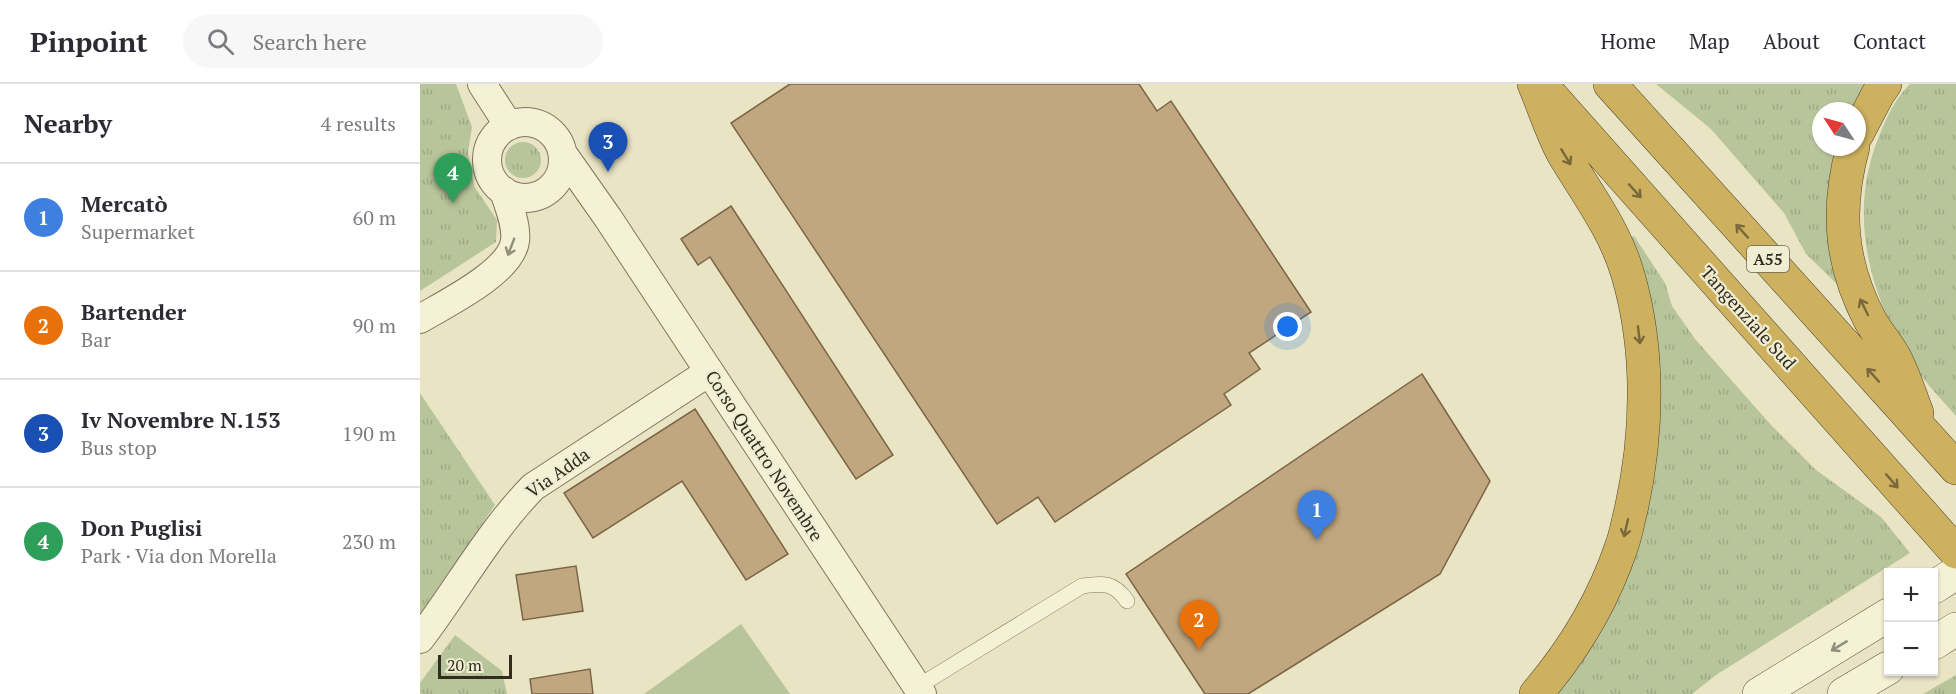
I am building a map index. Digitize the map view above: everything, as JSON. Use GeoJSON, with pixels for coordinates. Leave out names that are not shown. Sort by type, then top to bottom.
{"type":"FeatureCollection","features":[{"type":"Feature","properties":{"kind":"highway"},"geometry":{"type":"LineString","coordinates":[[1534,84],[1563,153],[1591,195],[1611,231],[1628,276],[1639,331],[1644,380],[1643,439],[1636,488],[1622,544],[1602,593],[1583,629],[1536,694]]}},
{"type":"Feature","properties":{"kind":"highway","name":"Tangenziale Sud"},"geometry":{"type":"LineString","coordinates":[[1541,84],[1956,552]]}},
{"type":"Feature","properties":{"kind":"highway","name":"A55"},"geometry":{"type":"LineString","coordinates":[[1610,84],[1956,468]]}},
{"type":"Feature","properties":{"kind":"highway"},"geometry":{"type":"LineString","coordinates":[[1866,117],[1885,84]]}},
{"type":"Feature","properties":{"kind":"highway"},"geometry":{"type":"LineString","coordinates":[[1851,156],[1842,215],[1844,250],[1854,287],[1871,321],[1896,359],[1926,434]]}},
{"type":"Feature","properties":{"kind":"main road"},"geometry":{"type":"LineString","coordinates":[[1938,584],[1956,573]]}},
{"type":"Feature","properties":{"kind":"main road"},"geometry":{"type":"LineString","coordinates":[[1760,694],[1884,617]]}},
{"type":"Feature","properties":{"kind":"main road"},"geometry":{"type":"LineString","coordinates":[[1938,640],[1956,629]]}},
{"type":"Feature","properties":{"kind":"main road"},"geometry":{"type":"LineString","coordinates":[[1844,694],[1884,670]]}},
{"type":"Feature","properties":{"kind":"street"},"geometry":{"type":"LineString","coordinates":[[482,84],[509,126]]}},
{"type":"Feature","properties":{"kind":"street"},"geometry":{"type":"LineString","coordinates":[[526,122],[543,126],[553,133],[560,143],[563,154],[563,166],[553,186],[542,194],[529,198],[516,197],[504,191],[496,184],[488,163],[493,141],[500,132],[509,126],[526,122]]}},
{"type":"Feature","properties":{"kind":"street","name":"Corso Quattro Novembre"},"geometry":{"type":"LineString","coordinates":[[563,154],[608,218],[920,691]]}},
{"type":"Feature","properties":{"kind":"street","name":"Corso Quattro Novembre"},"geometry":{"type":"LineString","coordinates":[[553,186],[608,218]]}},
{"type":"Feature","properties":{"kind":"street"},"geometry":{"type":"LineString","coordinates":[[420,319],[496,270],[510,255],[515,242],[514,223],[504,191]]}},
{"type":"Feature","properties":{"kind":"street","name":"Via Adda"},"geometry":{"type":"LineString","coordinates":[[420,639],[501,525],[533,487],[709,372]]}},
{"type":"Feature","properties":{"kind":"lane"},"geometry":{"type":"LineString","coordinates":[[920,691],[1082,586],[1105,583],[1121,593],[1127,601]]}},
{"type":"Feature","properties":{"kind":"green space"},"geometry":{"type":"Polygon","coordinates":[[[420,84],[456,84],[472,127],[468,152],[474,186],[497,220],[496,242],[420,291],[420,84]]]}},
{"type":"Feature","properties":{"kind":"green space"},"geometry":{"type":"Polygon","coordinates":[[[1656,84],[1871,84],[1860,102],[1812,102],[1812,156],[1841,156],[1837,284],[1806,254],[1784,213],[1711,129],[1656,84]]]}},
{"type":"Feature","properties":{"kind":"green space"},"geometry":{"type":"Polygon","coordinates":[[[1910,84],[1956,84],[1956,416],[1920,374],[1889,321],[1870,264],[1865,234],[1864,204],[1868,174],[1876,144],[1894,104],[1910,84]]]}},
{"type":"Feature","properties":{"kind":"green space"},"geometry":{"type":"Polygon","coordinates":[[[523,142],[536,147],[541,160],[536,173],[523,178],[510,173],[505,160],[510,147],[523,142]]]}},
{"type":"Feature","properties":{"kind":"green space"},"geometry":{"type":"Polygon","coordinates":[[[1634,236],[1665,283],[1672,306],[1695,339],[1771,425],[1816,470],[1881,517],[1910,553],[1716,675],[1692,694],[1551,694],[1629,562],[1627,239],[1634,236]]]}},
{"type":"Feature","properties":{"kind":"green space"},"geometry":{"type":"Polygon","coordinates":[[[420,393],[495,505],[420,615],[420,393]]]}},
{"type":"Feature","properties":{"kind":"green space"},"geometry":{"type":"Polygon","coordinates":[[[741,624],[790,694],[644,694],[741,624]]]}},
{"type":"Feature","properties":{"kind":"green space"},"geometry":{"type":"Polygon","coordinates":[[[455,635],[502,671],[507,694],[420,694],[420,683],[455,635]]]}},
{"type":"Feature","properties":{"kind":"green space"},"geometry":{"type":"Polygon","coordinates":[[[1956,675],[1956,694],[1923,694],[1956,675]]]}},
{"type":"Feature","properties":{"kind":"building"},"geometry":{"type":"Polygon","coordinates":[[[790,84],[1139,84],[1157,111],[1171,101],[1311,312],[1249,353],[1260,369],[1224,394],[1231,405],[1055,522],[1038,497],[997,524],[731,123],[790,84]]]}},
{"type":"Feature","properties":{"kind":"building"},"geometry":{"type":"Polygon","coordinates":[[[731,206],[893,455],[856,479],[710,257],[698,265],[681,239],[731,206]]]}},
{"type":"Feature","properties":{"kind":"building"},"geometry":{"type":"Polygon","coordinates":[[[1422,374],[1490,481],[1440,574],[1248,694],[1205,694],[1126,574],[1422,374]]]}},
{"type":"Feature","properties":{"kind":"building"},"geometry":{"type":"Polygon","coordinates":[[[695,409],[788,554],[746,580],[682,481],[593,538],[564,493],[695,409]]]}},
{"type":"Feature","properties":{"kind":"building"},"geometry":{"type":"Polygon","coordinates":[[[576,566],[583,611],[523,620],[516,575],[576,566]]]}},
{"type":"Feature","properties":{"kind":"building"},"geometry":{"type":"Polygon","coordinates":[[[590,669],[593,694],[532,694],[530,679],[590,669]]]}},
{"type":"Feature","properties":{"kind":"place","name":"Iv Novembre N.153"},"geometry":{"type":"Point","coordinates":[608,172]}},
{"type":"Feature","properties":{"kind":"place","name":"Don Puglisi"},"geometry":{"type":"Point","coordinates":[453,203]}},
{"type":"Feature","properties":{"kind":"place","name":"Mercatò"},"geometry":{"type":"Point","coordinates":[1317,540]}},
{"type":"Feature","properties":{"kind":"place","name":"Bartender"},"geometry":{"type":"Point","coordinates":[1199,650]}}]}
